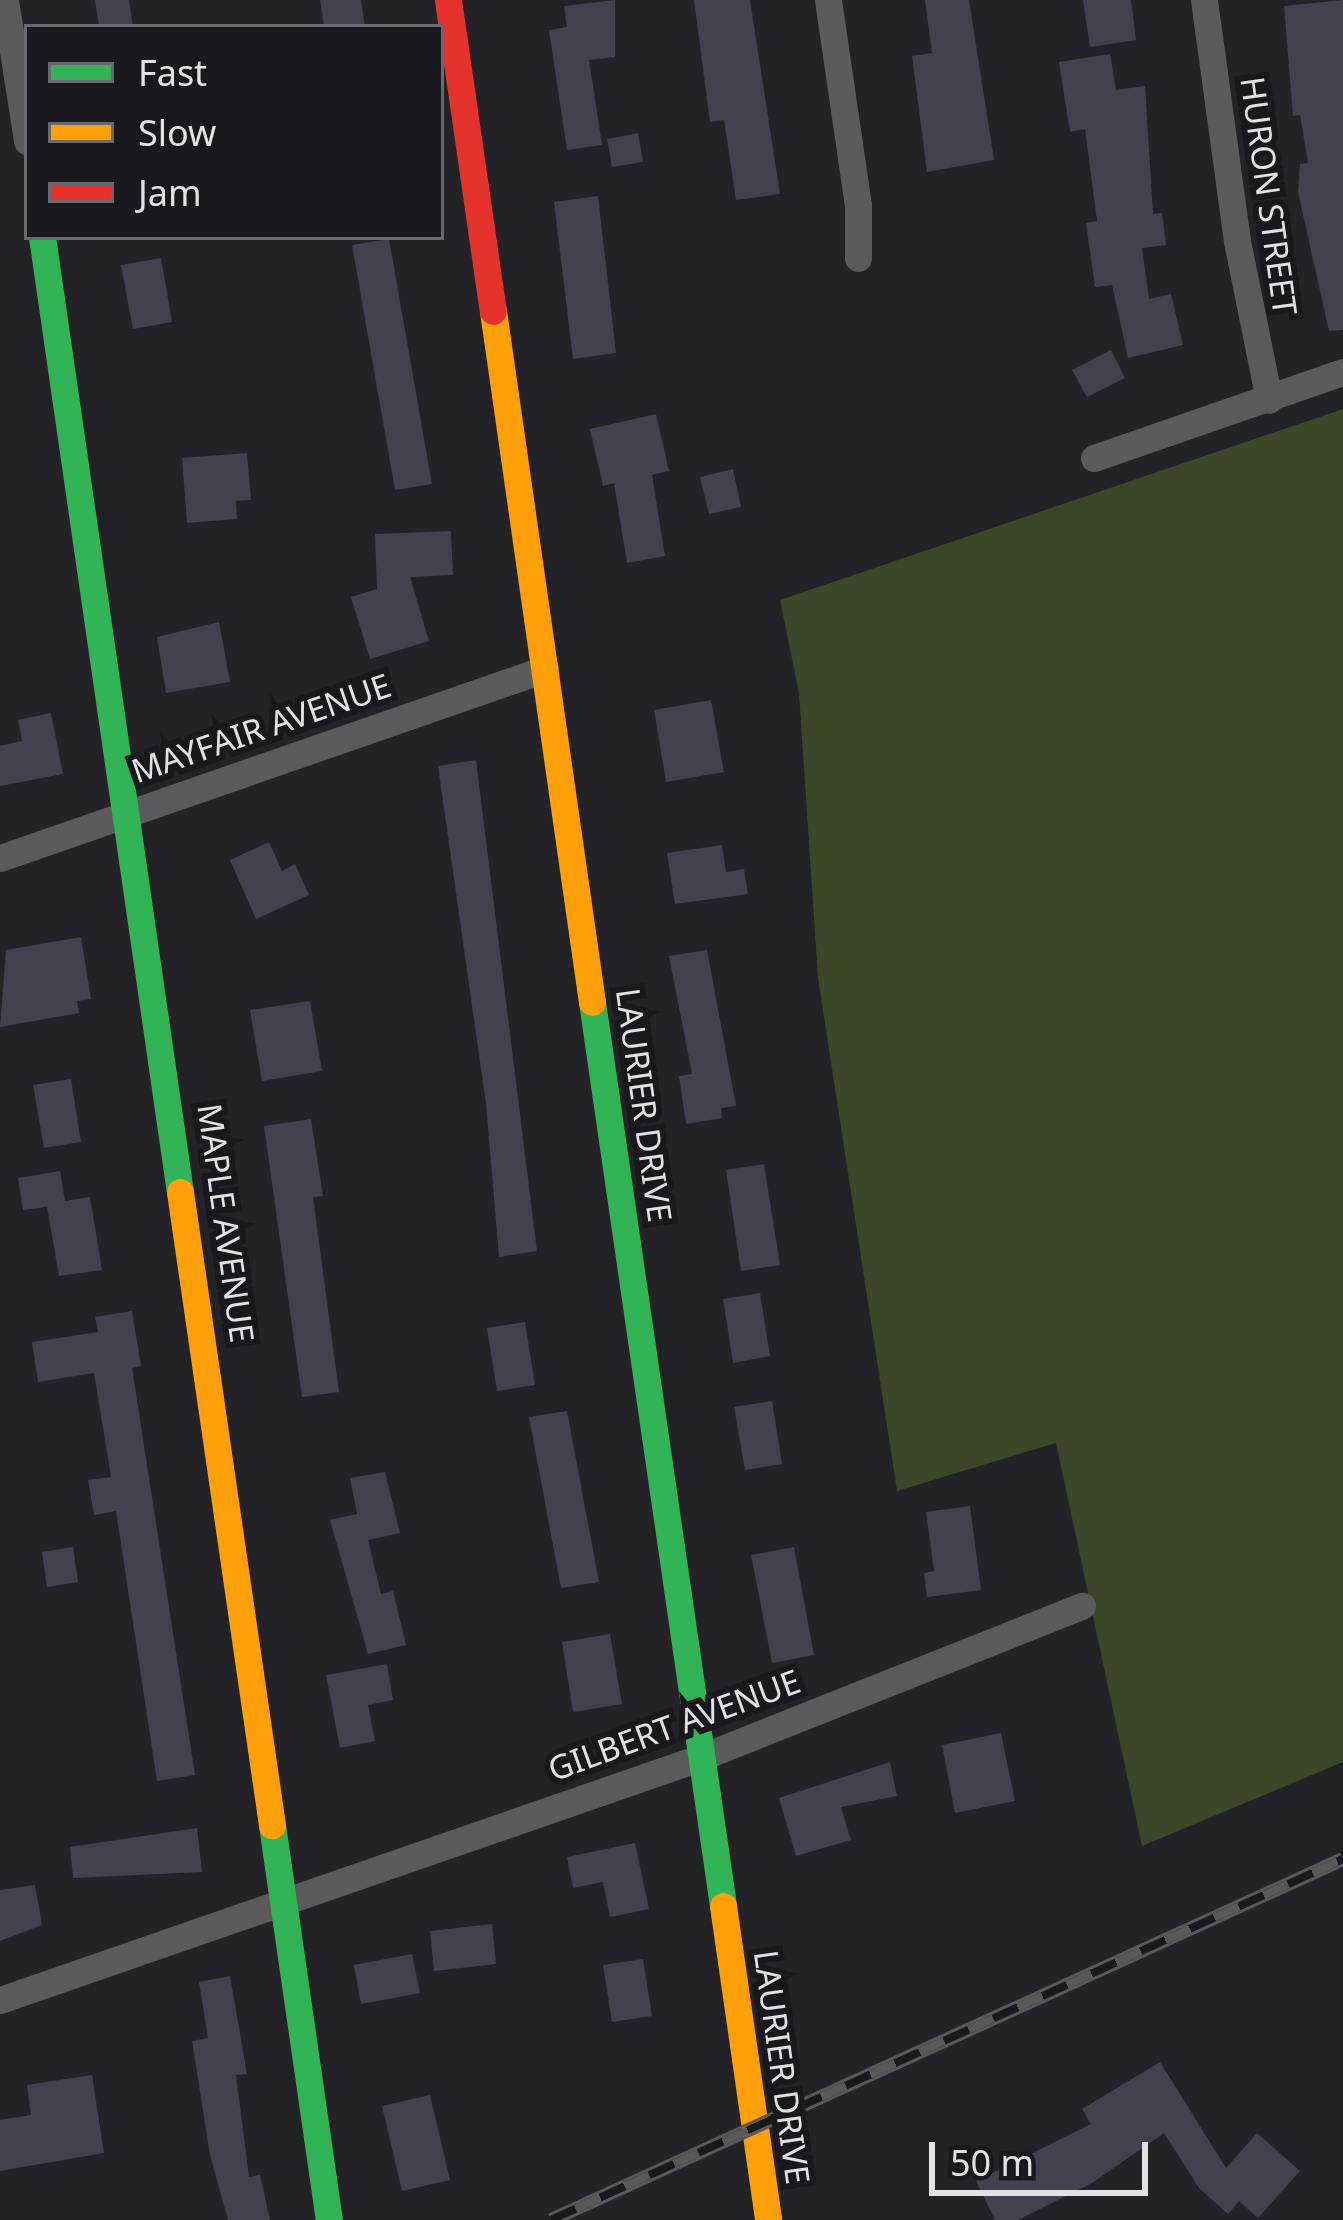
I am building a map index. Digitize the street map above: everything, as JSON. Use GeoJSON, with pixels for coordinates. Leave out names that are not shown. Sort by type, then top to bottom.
{"type":"FeatureCollection","features":[{"type":"Feature","properties":{"kind":"street"},"geometry":{"type":"LineString","coordinates":[[5,0],[24,122]]}},
{"type":"Feature","properties":{"kind":"street","name":"LAURIER DRIVE"},"geometry":{"type":"LineString","coordinates":[[448,0],[768,2220]]}},
{"type":"Feature","properties":{"kind":"street"},"geometry":{"type":"LineString","coordinates":[[828,0],[858,205],[857,258]]}},
{"type":"Feature","properties":{"kind":"street","name":"HURON STREET"},"geometry":{"type":"LineString","coordinates":[[1204,0],[1237,241],[1269,400]]}},
{"type":"Feature","properties":{"kind":"street","name":"MAPLE AVENUE"},"geometry":{"type":"LineString","coordinates":[[42,240],[130,811],[329,2220]]}},
{"type":"Feature","properties":{"kind":"street"},"geometry":{"type":"LineString","coordinates":[[1094,458],[1343,372]]}},
{"type":"Feature","properties":{"kind":"street","name":"MAYFAIR AVENUE"},"geometry":{"type":"LineString","coordinates":[[0,858],[545,669]]}},
{"type":"Feature","properties":{"kind":"street","name":"GILBERT AVENUE"},"geometry":{"type":"LineString","coordinates":[[0,2000],[702,1757],[1082,1606]]}},
{"type":"Feature","properties":{"kind":"green space"},"geometry":{"type":"Polygon","coordinates":[[[1343,409],[1343,1762],[1142,1846],[1056,1443],[897,1491],[818,978],[799,693],[780,600],[1343,409]]]}},
{"type":"Feature","properties":{"kind":"building"},"geometry":{"type":"Polygon","coordinates":[[[95,0],[129,0],[133,24],[99,24],[95,0]]]}},
{"type":"Feature","properties":{"kind":"building"},"geometry":{"type":"Polygon","coordinates":[[[320,0],[361,0],[365,24],[324,24],[320,0]]]}},
{"type":"Feature","properties":{"kind":"building"},"geometry":{"type":"Polygon","coordinates":[[[615,0],[615,57],[589,60],[602,145],[567,150],[549,30],[567,27],[564,6],[615,0]]]}},
{"type":"Feature","properties":{"kind":"building"},"geometry":{"type":"Polygon","coordinates":[[[694,0],[750,0],[780,194],[736,200],[724,120],[710,122],[694,0]]]}},
{"type":"Feature","properties":{"kind":"building"},"geometry":{"type":"Polygon","coordinates":[[[925,0],[969,0],[994,160],[927,172],[912,56],[932,53],[925,0]]]}},
{"type":"Feature","properties":{"kind":"building"},"geometry":{"type":"Polygon","coordinates":[[[1083,0],[1131,0],[1136,40],[1090,47],[1083,0]]]}},
{"type":"Feature","properties":{"kind":"building"},"geometry":{"type":"Polygon","coordinates":[[[1343,0],[1343,330],[1329,331],[1298,192],[1300,164],[1308,163],[1300,115],[1293,116],[1284,6],[1343,0]]]}},
{"type":"Feature","properties":{"kind":"building"},"geometry":{"type":"Polygon","coordinates":[[[1110,54],[1116,90],[1145,86],[1153,214],[1162,213],[1166,245],[1142,248],[1149,299],[1171,294],[1183,345],[1128,358],[1112,285],[1095,287],[1086,223],[1097,221],[1085,129],[1070,132],[1059,62],[1110,54]]]}},
{"type":"Feature","properties":{"kind":"building"},"geometry":{"type":"Polygon","coordinates":[[[638,133],[643,162],[612,167],[607,139],[638,133]]]}},
{"type":"Feature","properties":{"kind":"building"},"geometry":{"type":"Polygon","coordinates":[[[598,196],[616,353],[573,359],[554,202],[598,196]]]}},
{"type":"Feature","properties":{"kind":"building"},"geometry":{"type":"Polygon","coordinates":[[[389,240],[432,484],[395,490],[352,245],[389,240]]]}},
{"type":"Feature","properties":{"kind":"building"},"geometry":{"type":"Polygon","coordinates":[[[161,258],[172,322],[133,329],[121,265],[161,258]]]}},
{"type":"Feature","properties":{"kind":"building"},"geometry":{"type":"Polygon","coordinates":[[[1111,350],[1125,378],[1087,397],[1072,370],[1111,350]]]}},
{"type":"Feature","properties":{"kind":"building"},"geometry":{"type":"Polygon","coordinates":[[[656,414],[669,471],[652,475],[665,556],[627,563],[614,483],[603,486],[590,429],[656,414]]]}},
{"type":"Feature","properties":{"kind":"building"},"geometry":{"type":"Polygon","coordinates":[[[247,453],[251,500],[236,501],[237,519],[187,523],[182,458],[247,453]]]}},
{"type":"Feature","properties":{"kind":"building"},"geometry":{"type":"Polygon","coordinates":[[[733,469],[741,507],[709,514],[700,477],[733,469]]]}},
{"type":"Feature","properties":{"kind":"building"},"geometry":{"type":"Polygon","coordinates":[[[451,531],[453,575],[410,577],[429,641],[370,659],[351,597],[377,589],[375,534],[451,531]]]}},
{"type":"Feature","properties":{"kind":"building"},"geometry":{"type":"Polygon","coordinates":[[[219,622],[230,682],[166,693],[157,637],[219,622]]]}},
{"type":"Feature","properties":{"kind":"building"},"geometry":{"type":"Polygon","coordinates":[[[711,700],[724,772],[666,782],[654,710],[711,700]]]}},
{"type":"Feature","properties":{"kind":"building"},"geometry":{"type":"Polygon","coordinates":[[[51,713],[63,774],[0,786],[0,746],[22,741],[18,720],[51,713]]]}},
{"type":"Feature","properties":{"kind":"building"},"geometry":{"type":"Polygon","coordinates":[[[476,760],[537,1251],[499,1257],[486,1104],[438,766],[476,760]]]}},
{"type":"Feature","properties":{"kind":"building"},"geometry":{"type":"Polygon","coordinates":[[[269,842],[282,871],[295,864],[309,895],[256,919],[230,860],[269,842]]]}},
{"type":"Feature","properties":{"kind":"building"},"geometry":{"type":"Polygon","coordinates":[[[722,845],[726,872],[744,869],[748,894],[675,904],[667,853],[722,845]]]}},
{"type":"Feature","properties":{"kind":"building"},"geometry":{"type":"Polygon","coordinates":[[[81,937],[91,999],[77,1001],[79,1013],[0,1027],[6,950],[81,937]]]}},
{"type":"Feature","properties":{"kind":"building"},"geometry":{"type":"Polygon","coordinates":[[[707,950],[736,1106],[721,1108],[722,1118],[686,1124],[679,1076],[692,1074],[669,956],[707,950]]]}},
{"type":"Feature","properties":{"kind":"building"},"geometry":{"type":"Polygon","coordinates":[[[310,1001],[322,1071],[262,1081],[250,1010],[310,1001]]]}},
{"type":"Feature","properties":{"kind":"building"},"geometry":{"type":"Polygon","coordinates":[[[71,1079],[81,1142],[44,1148],[33,1085],[71,1079]]]}},
{"type":"Feature","properties":{"kind":"building"},"geometry":{"type":"Polygon","coordinates":[[[311,1119],[323,1196],[313,1197],[339,1392],[302,1397],[264,1126],[311,1119]]]}},
{"type":"Feature","properties":{"kind":"building"},"geometry":{"type":"Polygon","coordinates":[[[764,1164],[780,1265],[741,1271],[726,1170],[764,1164]]]}},
{"type":"Feature","properties":{"kind":"building"},"geometry":{"type":"Polygon","coordinates":[[[60,1171],[65,1201],[90,1197],[102,1270],[59,1276],[47,1207],[23,1210],[18,1178],[60,1171]]]}},
{"type":"Feature","properties":{"kind":"building"},"geometry":{"type":"Polygon","coordinates":[[[760,1293],[770,1356],[733,1363],[723,1299],[760,1293]]]}},
{"type":"Feature","properties":{"kind":"building"},"geometry":{"type":"Polygon","coordinates":[[[132,1311],[141,1366],[132,1368],[195,1775],[157,1781],[116,1511],[94,1515],[88,1480],[111,1477],[94,1373],[38,1382],[32,1342],[98,1332],[95,1317],[132,1311]]]}},
{"type":"Feature","properties":{"kind":"building"},"geometry":{"type":"Polygon","coordinates":[[[525,1322],[535,1385],[497,1391],[487,1328],[525,1322]]]}},
{"type":"Feature","properties":{"kind":"building"},"geometry":{"type":"Polygon","coordinates":[[[772,1401],[782,1464],[745,1470],[734,1407],[772,1401]]]}},
{"type":"Feature","properties":{"kind":"building"},"geometry":{"type":"Polygon","coordinates":[[[567,1411],[599,1582],[561,1588],[529,1417],[567,1411]]]}},
{"type":"Feature","properties":{"kind":"building"},"geometry":{"type":"Polygon","coordinates":[[[385,1472],[400,1533],[368,1540],[381,1594],[393,1591],[406,1645],[368,1654],[330,1520],[357,1514],[350,1478],[385,1472]]]}},
{"type":"Feature","properties":{"kind":"building"},"geometry":{"type":"Polygon","coordinates":[[[970,1506],[981,1590],[927,1597],[924,1573],[934,1571],[926,1512],[970,1506]]]}},
{"type":"Feature","properties":{"kind":"building"},"geometry":{"type":"Polygon","coordinates":[[[73,1547],[78,1582],[47,1587],[42,1552],[73,1547]]]}},
{"type":"Feature","properties":{"kind":"building"},"geometry":{"type":"Polygon","coordinates":[[[794,1547],[814,1655],[772,1663],[751,1555],[794,1547]]]}},
{"type":"Feature","properties":{"kind":"building"},"geometry":{"type":"Polygon","coordinates":[[[610,1634],[622,1704],[573,1712],[562,1642],[610,1634]]]}},
{"type":"Feature","properties":{"kind":"building"},"geometry":{"type":"Polygon","coordinates":[[[387,1664],[393,1700],[368,1705],[375,1741],[340,1748],[326,1675],[387,1664]]]}},
{"type":"Feature","properties":{"kind":"building"},"geometry":{"type":"Polygon","coordinates":[[[1001,1733],[1015,1801],[955,1813],[942,1745],[1001,1733]]]}},
{"type":"Feature","properties":{"kind":"building"},"geometry":{"type":"Polygon","coordinates":[[[890,1762],[897,1796],[841,1807],[851,1840],[796,1856],[779,1798],[890,1762]]]}},
{"type":"Feature","properties":{"kind":"building"},"geometry":{"type":"Polygon","coordinates":[[[197,1828],[202,1872],[73,1878],[70,1847],[197,1828]]]}},
{"type":"Feature","properties":{"kind":"building"},"geometry":{"type":"Polygon","coordinates":[[[635,1843],[649,1909],[610,1917],[603,1882],[573,1888],[567,1857],[635,1843]]]}},
{"type":"Feature","properties":{"kind":"building"},"geometry":{"type":"Polygon","coordinates":[[[35,1885],[42,1925],[0,1941],[0,1890],[35,1885]]]}},
{"type":"Feature","properties":{"kind":"building"},"geometry":{"type":"Polygon","coordinates":[[[492,1924],[496,1964],[434,1971],[430,1931],[492,1924]]]}},
{"type":"Feature","properties":{"kind":"building"},"geometry":{"type":"Polygon","coordinates":[[[412,1954],[420,1993],[361,2004],[354,1965],[412,1954]]]}},
{"type":"Feature","properties":{"kind":"building"},"geometry":{"type":"Polygon","coordinates":[[[643,1959],[652,2016],[612,2022],[603,1965],[643,1959]]]}},
{"type":"Feature","properties":{"kind":"building"},"geometry":{"type":"Polygon","coordinates":[[[230,1976],[247,2074],[236,2075],[249,2177],[260,2175],[270,2220],[228,2220],[210,2155],[192,2041],[208,2038],[199,1982],[230,1976]]]}},
{"type":"Feature","properties":{"kind":"building"},"geometry":{"type":"Polygon","coordinates":[[[1160,2062],[1226,2168],[1257,2133],[1300,2171],[1258,2218],[1239,2201],[1228,2214],[1199,2188],[1164,2133],[1092,2183],[1018,2220],[995,2220],[976,2181],[1091,2124],[1082,2109],[1160,2062]]]}},
{"type":"Feature","properties":{"kind":"building"},"geometry":{"type":"Polygon","coordinates":[[[92,2075],[104,2153],[0,2171],[0,2120],[31,2115],[27,2085],[92,2075]]]}},
{"type":"Feature","properties":{"kind":"building"},"geometry":{"type":"Polygon","coordinates":[[[430,2095],[450,2180],[402,2191],[382,2106],[430,2095]]]}},
{"type":"Feature","properties":{"kind":"railway"},"geometry":{"type":"LineString","coordinates":[[551,2220],[1343,1859]]}},
{"type":"Feature","properties":{"kind":"traffic: fast"},"geometry":{"type":"LineString","coordinates":[[42,240],[180,1192]]}},
{"type":"Feature","properties":{"kind":"traffic: fast"},"geometry":{"type":"LineString","coordinates":[[592,1002],[723,1906]]}},
{"type":"Feature","properties":{"kind":"traffic: fast"},"geometry":{"type":"LineString","coordinates":[[272,1825],[329,2220]]}},
{"type":"Feature","properties":{"kind":"traffic: slow"},"geometry":{"type":"LineString","coordinates":[[493,311],[592,1002]]}},
{"type":"Feature","properties":{"kind":"traffic: slow"},"geometry":{"type":"LineString","coordinates":[[180,1192],[272,1825]]}},
{"type":"Feature","properties":{"kind":"traffic: slow"},"geometry":{"type":"LineString","coordinates":[[723,1906],[768,2220]]}},
{"type":"Feature","properties":{"kind":"traffic: jam"},"geometry":{"type":"LineString","coordinates":[[448,0],[493,311]]}}]}
